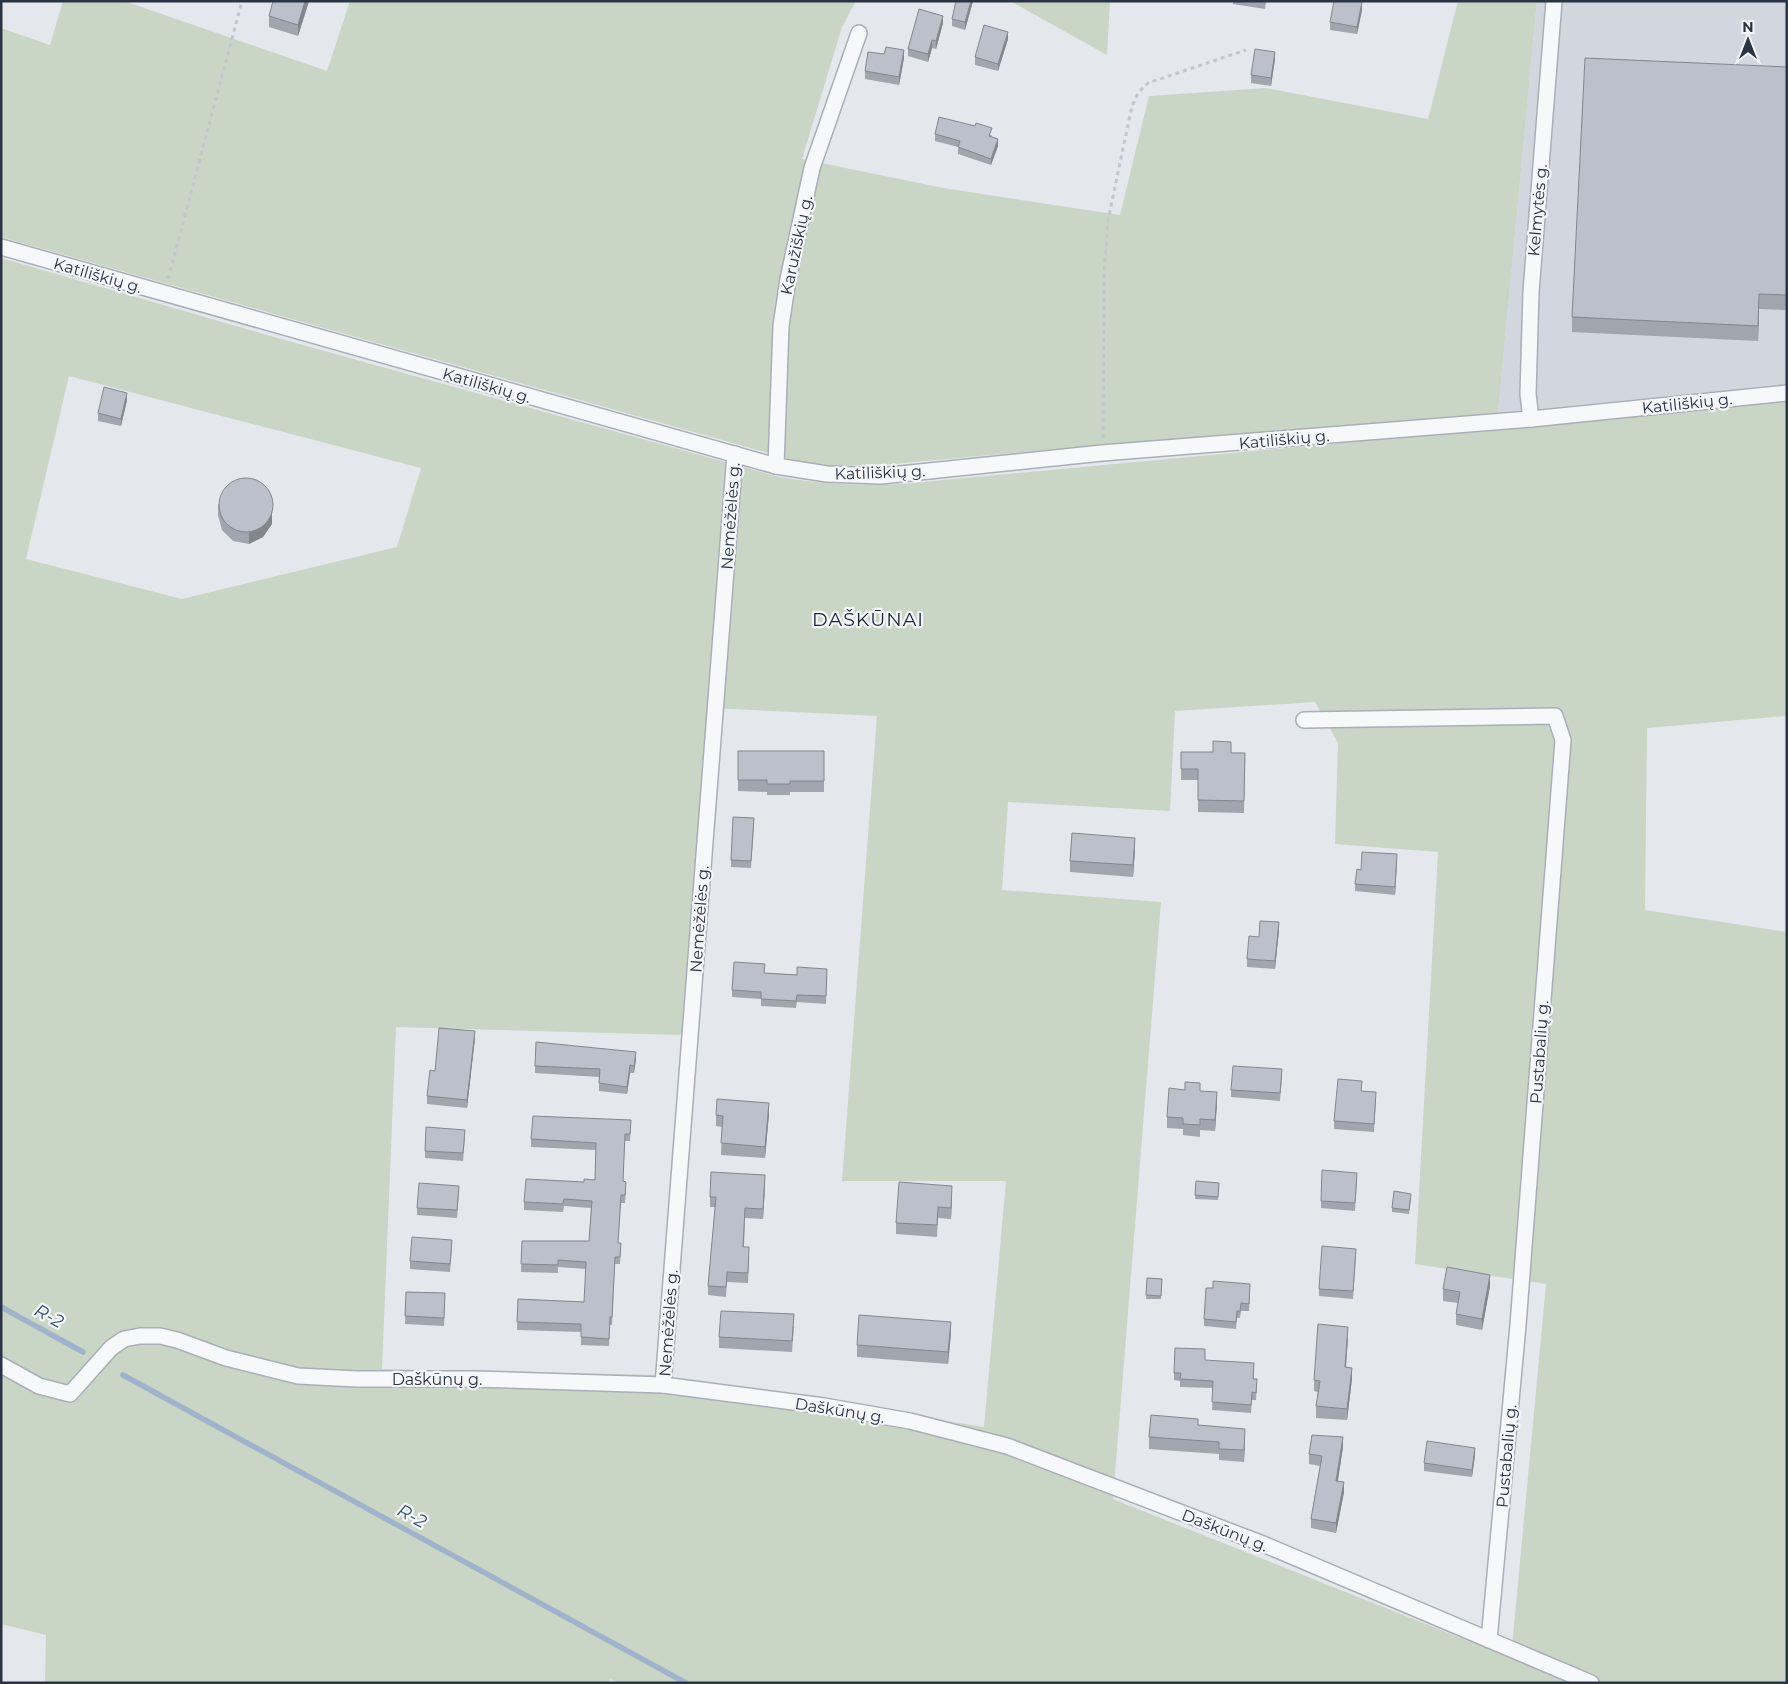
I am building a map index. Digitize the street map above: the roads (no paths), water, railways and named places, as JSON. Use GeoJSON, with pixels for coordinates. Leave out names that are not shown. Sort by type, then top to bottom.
{"type":"FeatureCollection","features":[{"type":"Feature","properties":{"kind":"street","name":"Kelmytės g."},"geometry":{"type":"LineString","coordinates":[[1531,419],[1528,394],[1531,283],[1554,1]]}},
{"type":"Feature","properties":{"kind":"street","name":"Karužiškių g."},"geometry":{"type":"LineString","coordinates":[[776,466],[781,326],[788,279],[812,168],[859,33]]}},
{"type":"Feature","properties":{"kind":"street","name":"Katiliškių g."},"geometry":{"type":"LineString","coordinates":[[1,247],[776,466],[827,474],[881,476],[1102,453],[1531,419],[1787,393]]}},
{"type":"Feature","properties":{"kind":"street","name":"Nemėžėlės g."},"geometry":{"type":"LineString","coordinates":[[663,1385],[735,454]]}},
{"type":"Feature","properties":{"kind":"street","name":"Pustabalių g."},"geometry":{"type":"LineString","coordinates":[[1304,720],[1555,716],[1562,740],[1518,1325],[1489,1640]]}},
{"type":"Feature","properties":{"kind":"street","name":"Daškūnų g."},"geometry":{"type":"LineString","coordinates":[[1,1365],[39,1386],[70,1394],[111,1348],[124,1339],[140,1336],[160,1336],[265,1370],[325,1378],[475,1379],[663,1385],[824,1406],[910,1422],[1007,1446],[1263,1544],[1591,1683]]}},
{"type":"Feature","properties":{"kind":"waterway","name":"R-2"},"geometry":{"type":"LineString","coordinates":[[1,1307],[83,1352]]}},
{"type":"Feature","properties":{"kind":"waterway","name":"R-2"},"geometry":{"type":"LineString","coordinates":[[123,1375],[686,1683]]}},
{"type":"Feature","properties":{"kind":"district","name":"DAŠKŪNAI"},"geometry":{"type":"Point","coordinates":[868,619]}}]}
